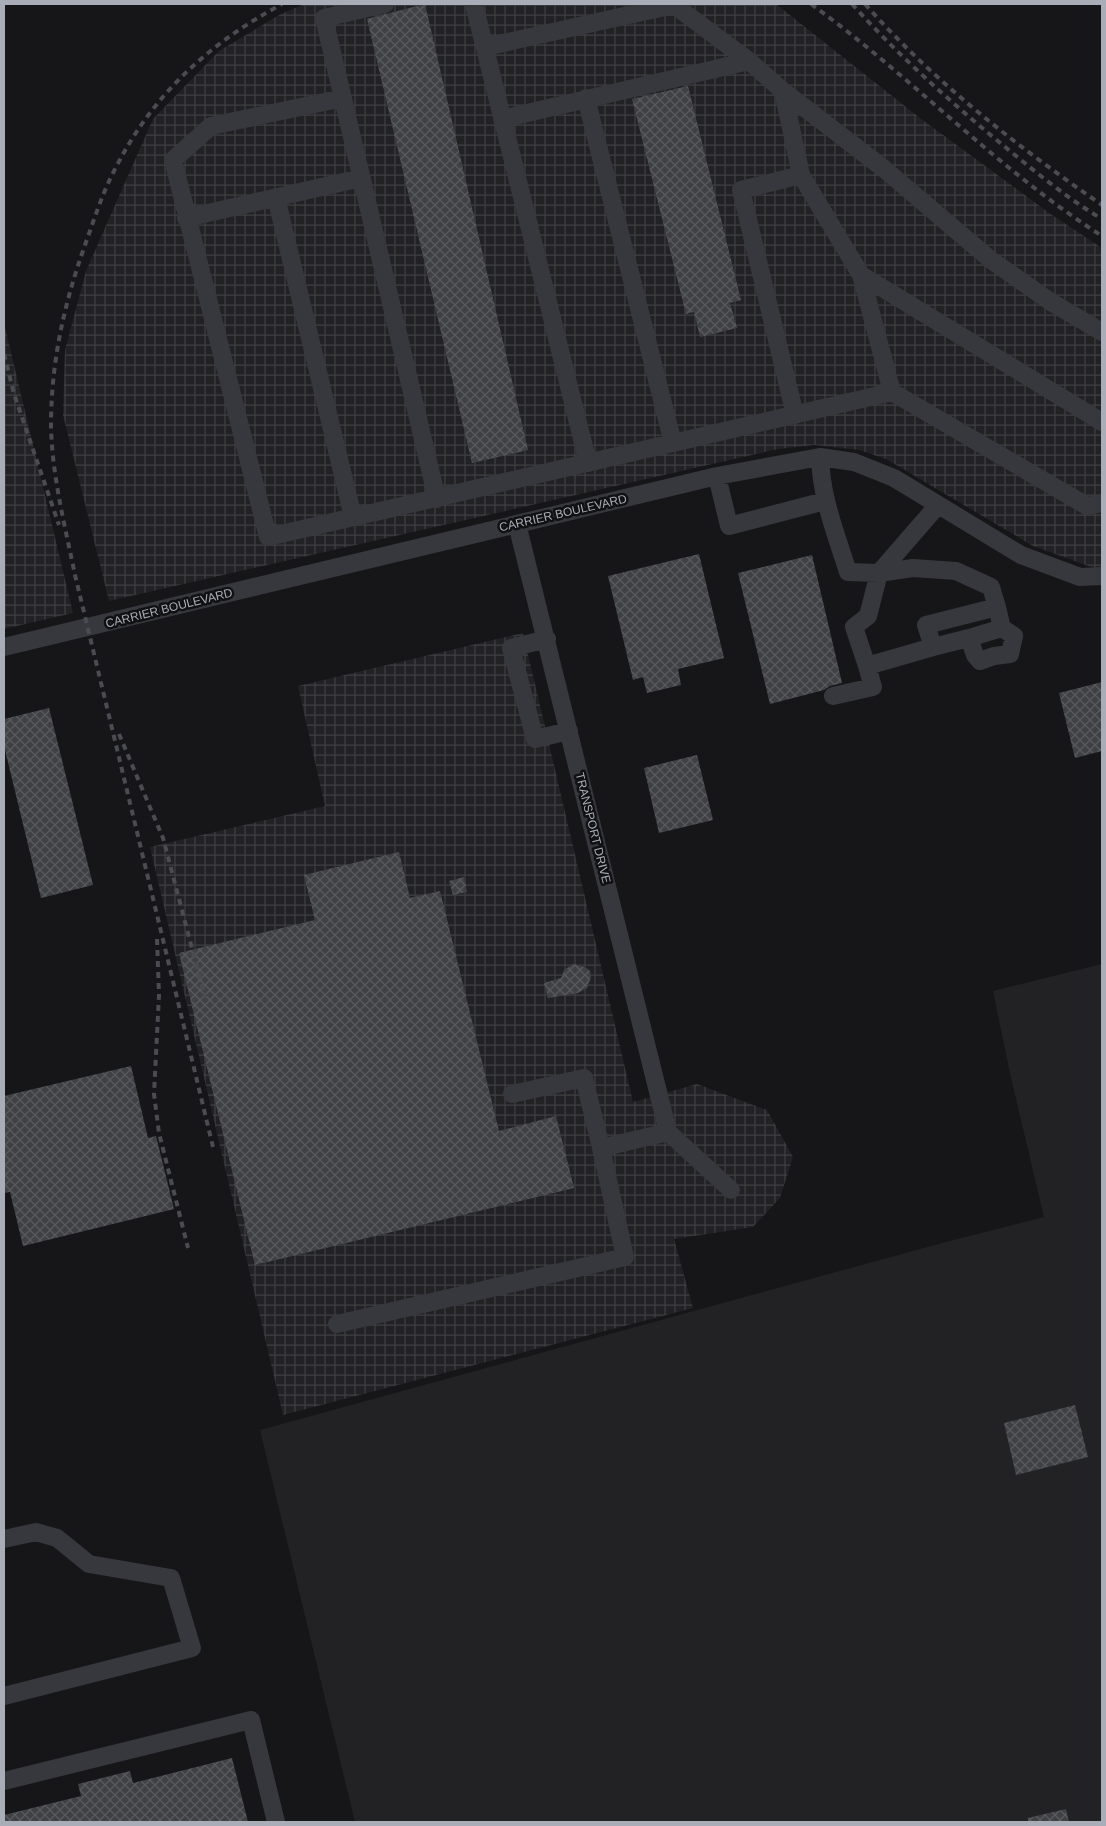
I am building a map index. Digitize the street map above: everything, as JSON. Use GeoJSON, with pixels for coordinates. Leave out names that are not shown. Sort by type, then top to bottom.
{"type":"FeatureCollection","features":[{"type":"Feature","properties":{"kind":"street"},"geometry":{"type":"LineString","coordinates":[[385,4],[324,18],[437,499]]}},
{"type":"Feature","properties":{"kind":"street"},"geometry":{"type":"LineString","coordinates":[[474,4],[588,463]]}},
{"type":"Feature","properties":{"kind":"street"},"geometry":{"type":"LineString","coordinates":[[485,47],[674,5],[749,61],[783,91],[883,168],[992,260],[1051,302],[1102,332]]}},
{"type":"Feature","properties":{"kind":"street"},"geometry":{"type":"LineString","coordinates":[[502,119],[749,61]]}},
{"type":"Feature","properties":{"kind":"street"},"geometry":{"type":"LineString","coordinates":[[783,91],[801,175],[861,275],[892,392]]}},
{"type":"Feature","properties":{"kind":"street"},"geometry":{"type":"LineString","coordinates":[[343,98],[211,126],[173,160],[186,218],[268,538],[892,392],[1087,506],[1102,503]]}},
{"type":"Feature","properties":{"kind":"street"},"geometry":{"type":"LineString","coordinates":[[586,98],[673,443]]}},
{"type":"Feature","properties":{"kind":"street"},"geometry":{"type":"LineString","coordinates":[[795,415],[741,190],[801,175]]}},
{"type":"Feature","properties":{"kind":"street"},"geometry":{"type":"LineString","coordinates":[[186,218],[361,178]]}},
{"type":"Feature","properties":{"kind":"street"},"geometry":{"type":"LineString","coordinates":[[276,197],[353,517]]}},
{"type":"Feature","properties":{"kind":"street"},"geometry":{"type":"LineString","coordinates":[[861,275],[1102,422]]}},
{"type":"Feature","properties":{"kind":"street"},"geometry":{"type":"LineString","coordinates":[[820,457],[820,479],[848,572],[879,572],[913,568],[956,571],[991,587],[1002,628],[1014,636],[1010,654],[994,656],[980,662],[975,655],[969,638]]}},
{"type":"Feature","properties":{"kind":"street","name":"CARRIER BOULEVARD"},"geometry":{"type":"LineString","coordinates":[[4,647],[717,476],[820,457],[854,462],[894,478],[1021,555],[1080,577],[1102,576]]}},
{"type":"Feature","properties":{"kind":"street"},"geometry":{"type":"LineString","coordinates":[[717,476],[729,526],[826,501]]}},
{"type":"Feature","properties":{"kind":"street"},"geometry":{"type":"LineString","coordinates":[[833,696],[873,687],[854,627],[868,616],[879,572],[938,505]]}},
{"type":"Feature","properties":{"kind":"street","name":"TRANSPORT DRIVE"},"geometry":{"type":"LineString","coordinates":[[517,524],[570,731],[668,1132]]}},
{"type":"Feature","properties":{"kind":"street"},"geometry":{"type":"LineString","coordinates":[[933,647],[926,625],[997,607]]}},
{"type":"Feature","properties":{"kind":"street"},"geometry":{"type":"LineString","coordinates":[[866,666],[1002,628]]}},
{"type":"Feature","properties":{"kind":"street"},"geometry":{"type":"LineString","coordinates":[[547,639],[512,648],[534,739],[570,731]]}},
{"type":"Feature","properties":{"kind":"street"},"geometry":{"type":"LineString","coordinates":[[337,1324],[625,1256],[584,1078],[512,1094]]}},
{"type":"Feature","properties":{"kind":"street"},"geometry":{"type":"LineString","coordinates":[[601,1148],[668,1132],[731,1190]]}},
{"type":"Feature","properties":{"kind":"street"},"geometry":{"type":"LineString","coordinates":[[4,1540],[36,1532],[57,1538],[89,1564],[171,1578],[192,1648],[4,1696]]}},
{"type":"Feature","properties":{"kind":"street"},"geometry":{"type":"LineString","coordinates":[[4,1781],[251,1720],[276,1822]]}},
{"type":"Feature","properties":{"kind":"shaded area"},"geometry":{"type":"Polygon","coordinates":[[[304,4],[776,4],[920,118],[1052,215],[1102,248],[1102,568],[1097,569],[1033,546],[886,459],[859,450],[815,445],[778,449],[109,601],[63,415],[65,350],[86,271],[153,119],[219,51],[281,14],[304,4]]]}},
{"type":"Feature","properties":{"kind":"shaded area"},"geometry":{"type":"Polygon","coordinates":[[[4,323],[73,613],[4,629],[4,323]]]}},
{"type":"Feature","properties":{"kind":"shaded area"},"geometry":{"type":"Polygon","coordinates":[[[523,633],[633,1102],[697,1084],[767,1110],[793,1157],[780,1198],[753,1227],[674,1239],[693,1308],[283,1415],[150,847],[325,806],[298,686],[523,633]]]}},
{"type":"Feature","properties":{"kind":"shaded area"},"geometry":{"type":"Polygon","coordinates":[[[1102,964],[1102,1822],[355,1822],[260,1430],[942,1243],[1044,1217],[1011,1078],[993,991],[1102,964]]]}},
{"type":"Feature","properties":{"kind":"building"},"geometry":{"type":"Polygon","coordinates":[[[425,4],[528,450],[472,463],[367,19],[425,4]]]}},
{"type":"Feature","properties":{"kind":"building"},"geometry":{"type":"Polygon","coordinates":[[[688,86],[741,300],[730,303],[737,328],[700,337],[694,312],[686,314],[632,99],[688,86]]]}},
{"type":"Feature","properties":{"kind":"building"},"geometry":{"type":"Polygon","coordinates":[[[699,554],[724,658],[678,669],[681,685],[647,693],[643,677],[633,680],[608,576],[699,554]]]}},
{"type":"Feature","properties":{"kind":"building"},"geometry":{"type":"Polygon","coordinates":[[[812,555],[842,683],[830,686],[824,690],[770,704],[738,573],[812,555]]]}},
{"type":"Feature","properties":{"kind":"building"},"geometry":{"type":"Polygon","coordinates":[[[1102,682],[1102,751],[1075,758],[1059,693],[1102,682]]]}},
{"type":"Feature","properties":{"kind":"building"},"geometry":{"type":"Polygon","coordinates":[[[49,708],[93,885],[41,898],[4,746],[4,719],[49,708]]]}},
{"type":"Feature","properties":{"kind":"building"},"geometry":{"type":"Polygon","coordinates":[[[697,755],[713,820],[659,833],[644,768],[697,755]]]}},
{"type":"Feature","properties":{"kind":"building"},"geometry":{"type":"Polygon","coordinates":[[[399,852],[410,898],[440,891],[499,1131],[556,1116],[574,1188],[255,1265],[179,953],[315,920],[304,875],[399,852]]]}},
{"type":"Feature","properties":{"kind":"building"},"geometry":{"type":"Polygon","coordinates":[[[464,877],[467,892],[453,895],[449,881],[464,877]]]}},
{"type":"Feature","properties":{"kind":"building"},"geometry":{"type":"Polygon","coordinates":[[[573,964],[585,967],[590,971],[591,977],[587,988],[578,993],[548,998],[544,983],[561,978],[564,970],[573,964]]]}},
{"type":"Feature","properties":{"kind":"building"},"geometry":{"type":"Polygon","coordinates":[[[131,1066],[148,1138],[156,1136],[174,1209],[23,1246],[10,1192],[4,1193],[4,1096],[131,1066]]]}},
{"type":"Feature","properties":{"kind":"building"},"geometry":{"type":"Polygon","coordinates":[[[1075,1405],[1088,1457],[1016,1475],[1004,1423],[1075,1405]]]}},
{"type":"Feature","properties":{"kind":"building"},"geometry":{"type":"Polygon","coordinates":[[[232,1758],[248,1822],[4,1822],[4,1815],[81,1796],[78,1784],[130,1771],[133,1783],[232,1758]]]}},
{"type":"Feature","properties":{"kind":"building"},"geometry":{"type":"Polygon","coordinates":[[[1066,1809],[1069,1822],[1028,1822],[1028,1818],[1066,1809]]]}},
{"type":"Feature","properties":{"kind":"railway"},"geometry":{"type":"LineString","coordinates":[[213,1147],[75,575],[54,463],[51,426],[53,379],[65,311],[85,245],[102,198],[129,144],[164,95],[184,74],[230,36],[282,4]]}},
{"type":"Feature","properties":{"kind":"railway"},"geometry":{"type":"LineString","coordinates":[[811,4],[848,32],[1026,182],[1102,236]]}},
{"type":"Feature","properties":{"kind":"railway"},"geometry":{"type":"LineString","coordinates":[[852,4],[923,76],[960,109],[1049,182],[1102,219]]}},
{"type":"Feature","properties":{"kind":"railway"},"geometry":{"type":"LineString","coordinates":[[865,4],[919,60],[978,112],[1039,160],[1102,205]]}},
{"type":"Feature","properties":{"kind":"railway"},"geometry":{"type":"LineString","coordinates":[[4,354],[14,394],[59,525]]}},
{"type":"Feature","properties":{"kind":"railway"},"geometry":{"type":"LineString","coordinates":[[119,734],[163,838],[205,998]]}},
{"type":"Feature","properties":{"kind":"railway"},"geometry":{"type":"LineString","coordinates":[[157,939],[159,995],[154,1094],[159,1133],[188,1248]]}}]}
